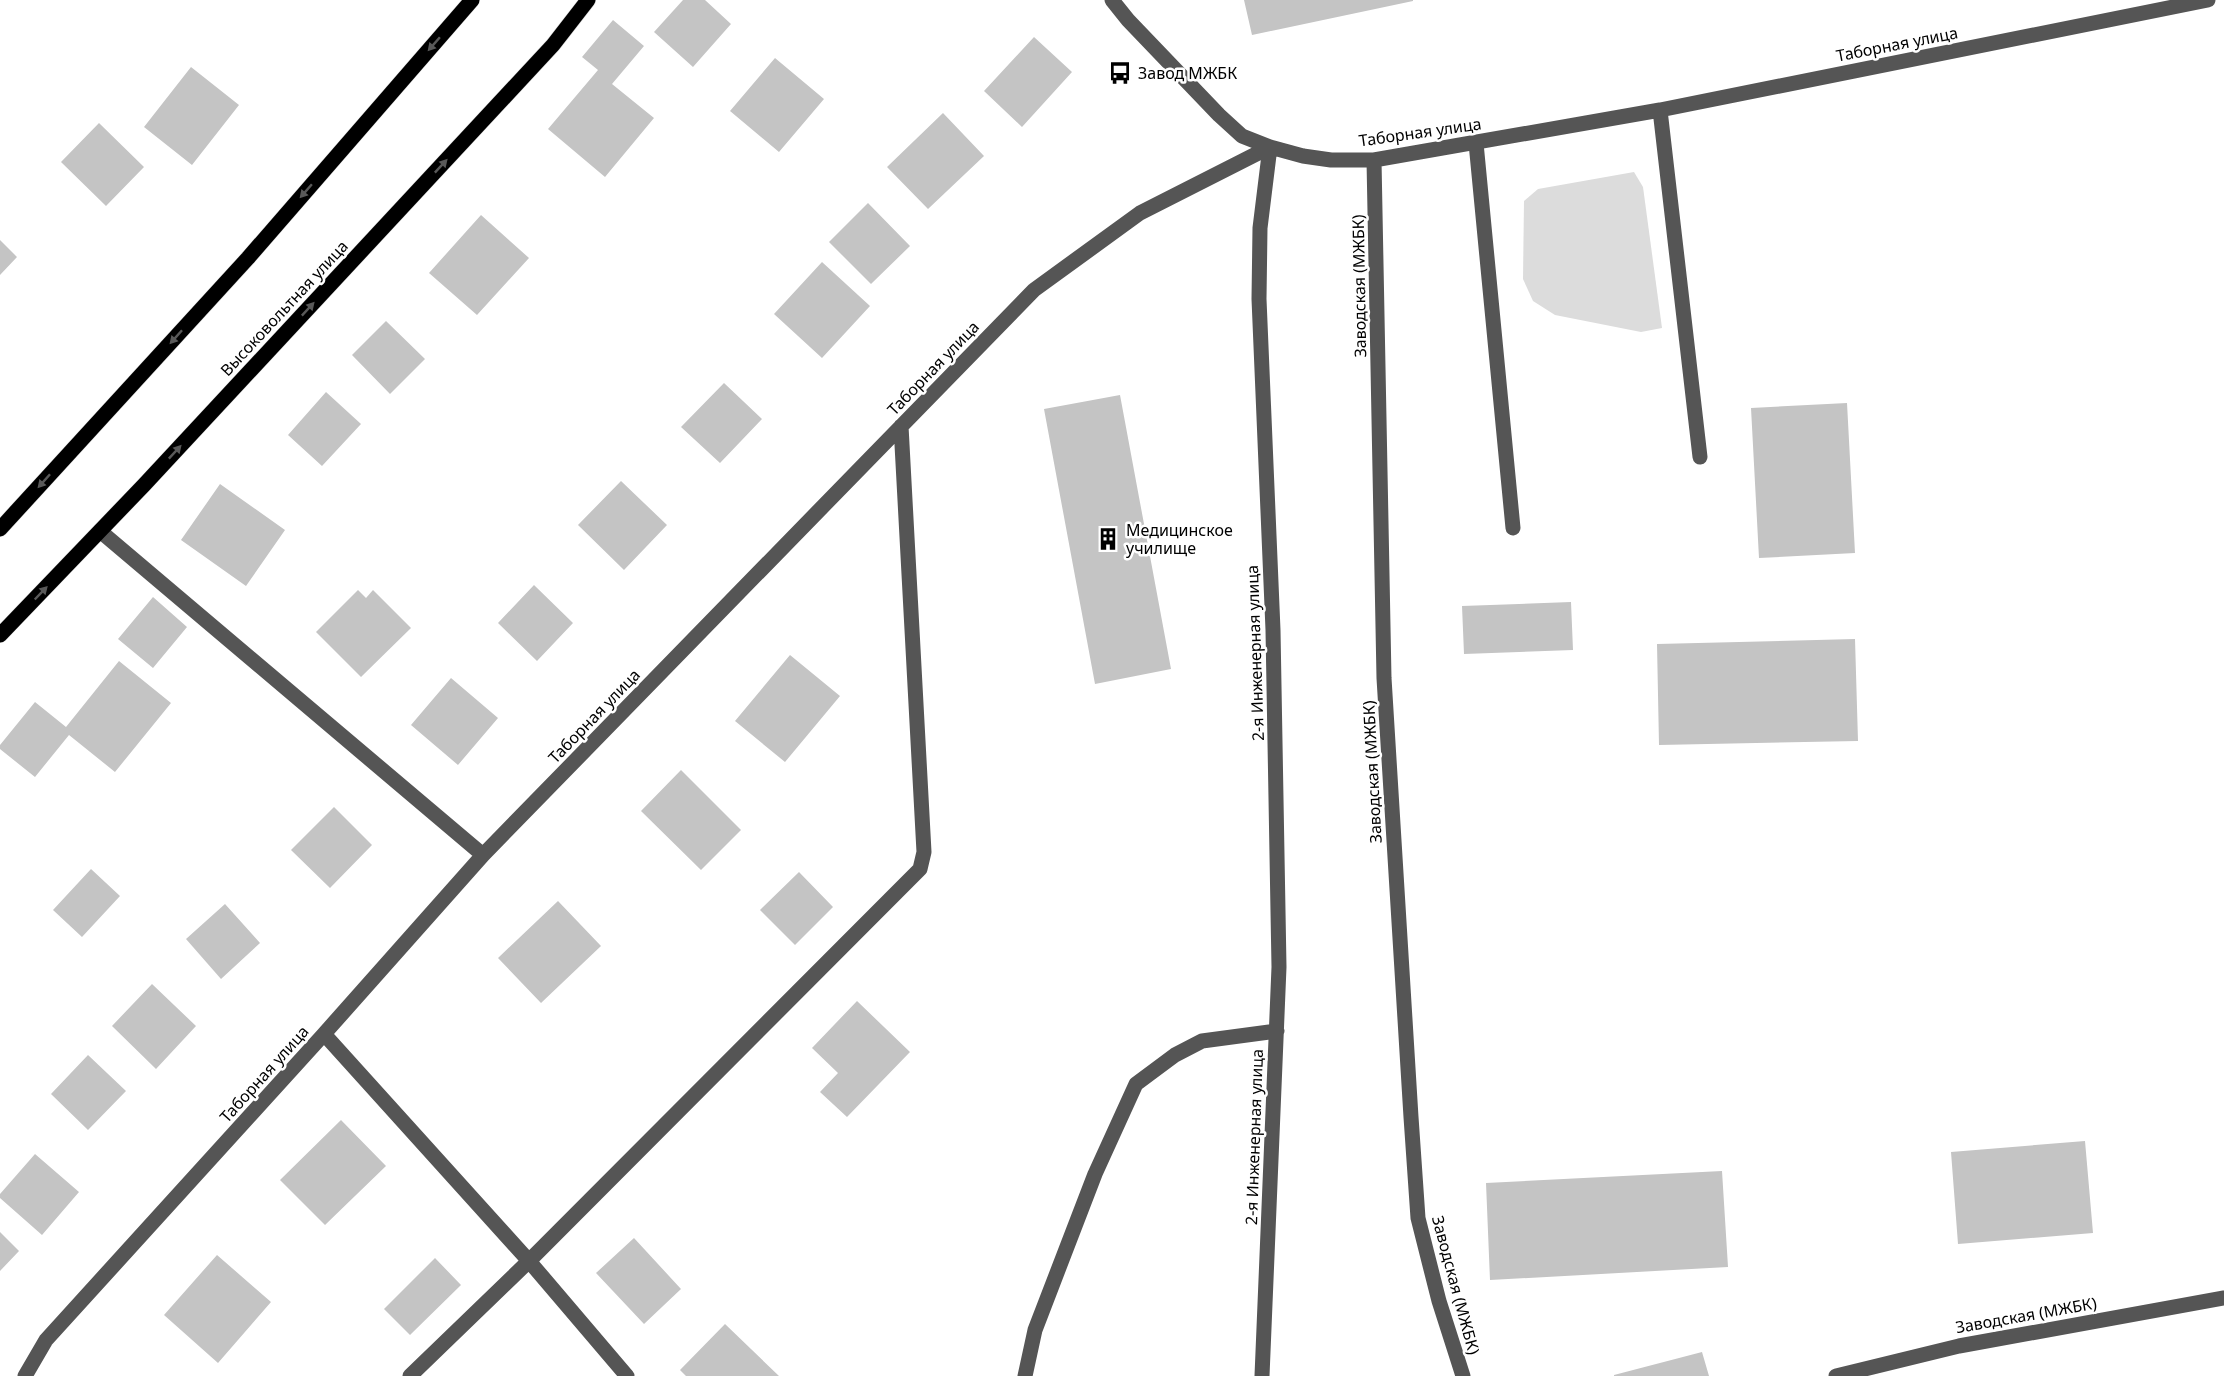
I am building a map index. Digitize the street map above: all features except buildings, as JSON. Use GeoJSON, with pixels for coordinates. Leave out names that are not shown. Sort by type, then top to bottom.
{"type":"FeatureCollection","features":[{"type":"Feature","properties":{"kind":"main road"},"geometry":{"type":"LineString","coordinates":[[0,530],[248,258],[472,0]]}},
{"type":"Feature","properties":{"kind":"main road","name":"Высоковольтная улица"},"geometry":{"type":"LineString","coordinates":[[0,635],[100,531],[553,45],[588,0]]}},
{"type":"Feature","properties":{"kind":"street"},"geometry":{"type":"LineString","coordinates":[[1112,0],[1128,20],[1219,115],[1242,136],[1270,147]]}},
{"type":"Feature","properties":{"kind":"street","name":"Таборная улица"},"geometry":{"type":"LineString","coordinates":[[25,1376],[46,1340],[483,855],[1034,290],[1140,213],[1270,147],[1303,156],[1331,160],[1374,160],[1660,110],[2208,0]]}},
{"type":"Feature","properties":{"kind":"street"},"geometry":{"type":"LineString","coordinates":[[1660,110],[1700,457]]}},
{"type":"Feature","properties":{"kind":"street"},"geometry":{"type":"LineString","coordinates":[[1476,143],[1513,528]]}},
{"type":"Feature","properties":{"kind":"street","name":"2-я Инженерная улица"},"geometry":{"type":"LineString","coordinates":[[1262,1376],[1279,967],[1273,630],[1258,299],[1260,228],[1270,147]]}},
{"type":"Feature","properties":{"kind":"street","name":"Заводская (МЖБК)"},"geometry":{"type":"LineString","coordinates":[[1374,160],[1384,678],[1418,1218],[1439,1300],[1463,1376]]}},
{"type":"Feature","properties":{"kind":"street"},"geometry":{"type":"LineString","coordinates":[[410,1376],[529,1261],[920,869],[924,852],[901,426]]}},
{"type":"Feature","properties":{"kind":"street"},"geometry":{"type":"LineString","coordinates":[[100,531],[483,855]]}},
{"type":"Feature","properties":{"kind":"street"},"geometry":{"type":"LineString","coordinates":[[1026,1376],[1035,1330],[1095,1174],[1136,1084],[1175,1055],[1202,1041],[1276,1031]]}},
{"type":"Feature","properties":{"kind":"street"},"geometry":{"type":"LineString","coordinates":[[324,1034],[529,1261],[627,1376]]}},
{"type":"Feature","properties":{"kind":"street","name":"Заводская (МЖБК)"},"geometry":{"type":"LineString","coordinates":[[1836,1376],[1959,1346],[2224,1298]]}},
{"type":"Feature","properties":{"kind":"shaded area"},"geometry":{"type":"Polygon","coordinates":[[[1634,172],[1643,187],[1662,328],[1641,332],[1555,315],[1533,301],[1523,279],[1524,201],[1538,189],[1634,172]]]}},
{"type":"Feature","properties":{"kind":"place","name":"Завод МЖБК"},"geometry":{"type":"Point","coordinates":[1120,73]}},
{"type":"Feature","properties":{"kind":"place","name":"Медицинское училище"},"geometry":{"type":"Point","coordinates":[1108,539]}}]}
